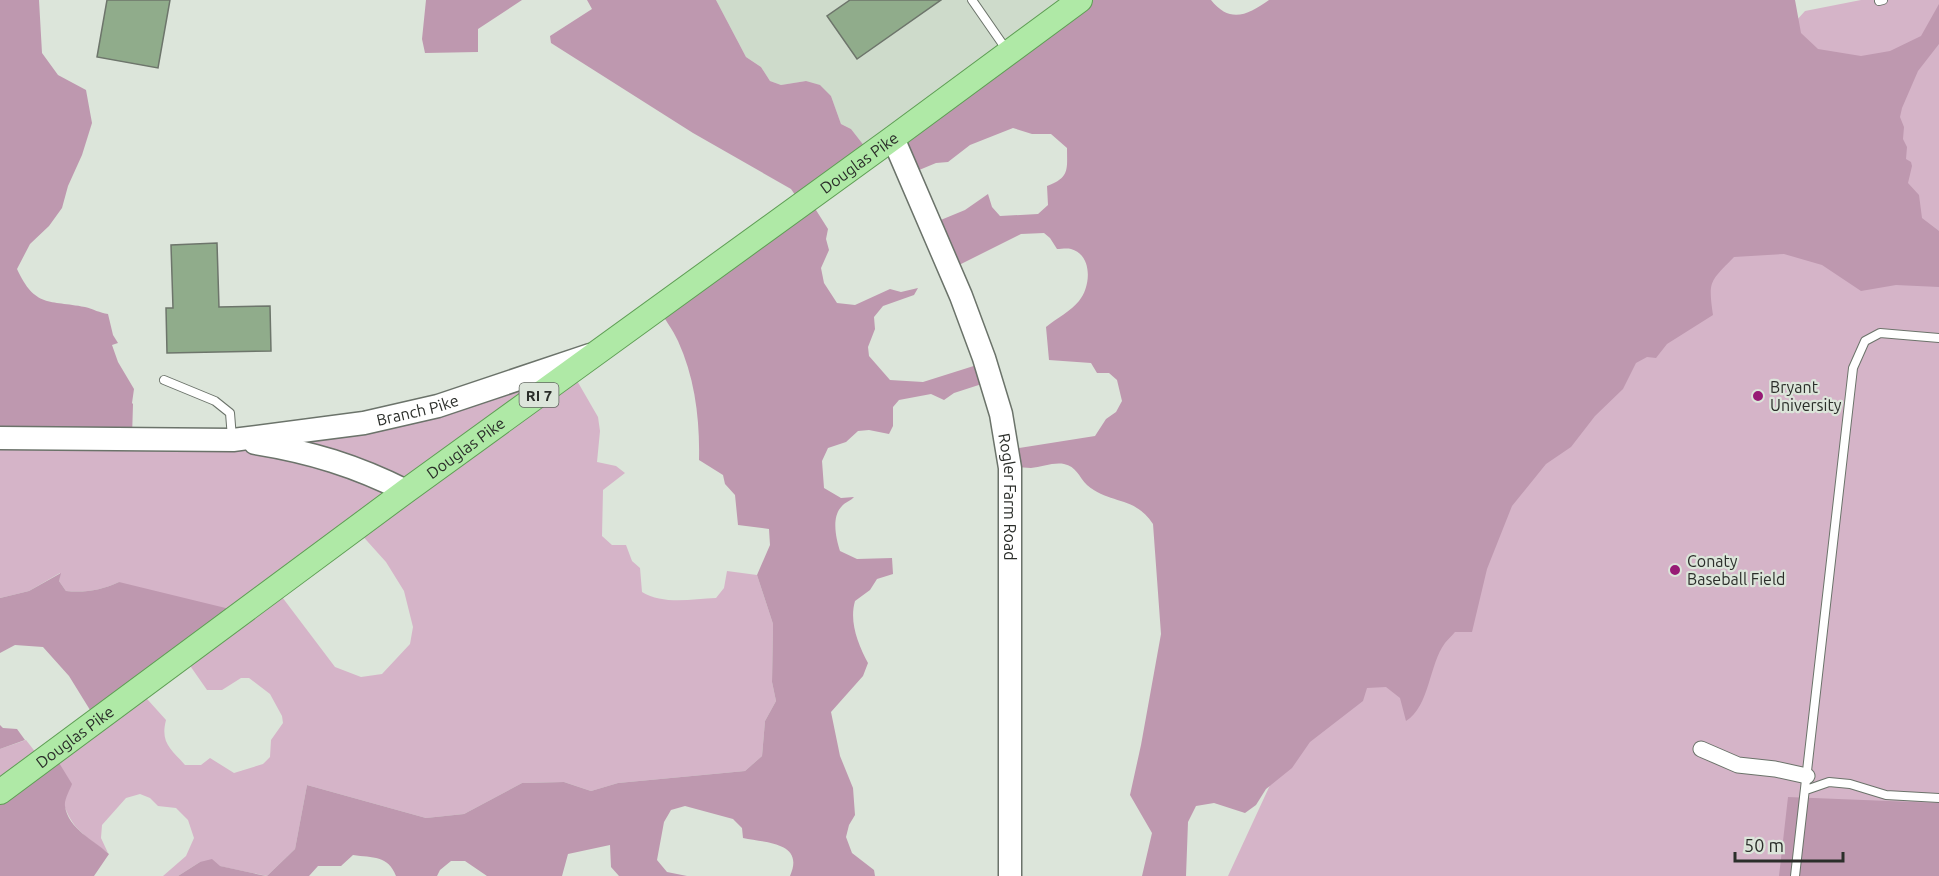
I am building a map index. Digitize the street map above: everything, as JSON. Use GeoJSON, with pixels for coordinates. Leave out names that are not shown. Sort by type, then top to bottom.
{"type":"FeatureCollection","features":[{"type":"Feature","properties":{"kind":"main road","name":"Douglas Pike"},"geometry":{"type":"LineString","coordinates":[[0,792],[406,491],[1009,53],[1075,1]]}},
{"type":"Feature","properties":{"kind":"main road","name":"Rogler Farm Road"},"geometry":{"type":"LineString","coordinates":[[893,138],[961,296],[1001,414],[1010,468],[1010,876]]}},
{"type":"Feature","properties":{"kind":"main road","name":"Branch Pike"},"geometry":{"type":"LineString","coordinates":[[0,438],[233,440],[364,423],[438,406],[596,353]]}},
{"type":"Feature","properties":{"kind":"main road","name":"Branch Pike"},"geometry":{"type":"LineString","coordinates":[[233,440],[321,456],[370,473],[406,491]]}},
{"type":"Feature","properties":{"kind":"street"},"geometry":{"type":"LineString","coordinates":[[1701,749],[1738,765],[1775,769],[1806,783]]}},
{"type":"Feature","properties":{"kind":"lane"},"geometry":{"type":"LineString","coordinates":[[972,0],[1009,53]]}},
{"type":"Feature","properties":{"kind":"lane"},"geometry":{"type":"LineString","coordinates":[[1795,876],[1853,368],[1865,341],[1880,333],[1939,338]]}},
{"type":"Feature","properties":{"kind":"lane"},"geometry":{"type":"LineString","coordinates":[[164,380],[215,401],[230,413],[233,440]]}},
{"type":"Feature","properties":{"kind":"lane"},"geometry":{"type":"LineString","coordinates":[[1806,783],[1850,784],[1886,795],[1939,798]]}},
{"type":"Feature","properties":{"kind":"shaded area"},"geometry":{"type":"Polygon","coordinates":[[[0,0],[39,0],[42,53],[58,75],[86,90],[92,123],[62,208],[49,226],[30,244],[17,269],[30,290],[44,300],[85,307],[108,314],[113,335],[118,343],[112,345],[118,362],[134,389],[132,437],[0,437],[0,0]]]}},
{"type":"Feature","properties":{"kind":"shaded area"},"geometry":{"type":"Polygon","coordinates":[[[426,0],[522,0],[478,29],[478,52],[425,53],[422,39],[426,0]]]}},
{"type":"Feature","properties":{"kind":"shaded area"},"geometry":{"type":"Polygon","coordinates":[[[587,0],[716,0],[746,57],[761,67],[770,81],[781,85],[806,81],[820,85],[831,96],[841,124],[851,129],[869,152],[809,199],[828,229],[826,239],[829,250],[821,268],[824,283],[837,303],[855,305],[890,289],[901,292],[918,288],[914,295],[883,306],[874,317],[875,329],[868,347],[869,356],[890,380],[923,382],[980,364],[988,382],[954,393],[944,400],[931,394],[899,400],[893,407],[893,426],[889,434],[869,430],[858,431],[846,442],[828,448],[822,461],[824,488],[841,498],[854,497],[843,505],[836,516],[836,534],[840,551],[857,559],[892,558],[893,574],[877,579],[870,590],[855,601],[854,625],[868,663],[863,676],[831,712],[840,756],[853,788],[855,815],[846,837],[852,853],[874,870],[875,876],[790,876],[793,865],[792,856],[788,850],[772,843],[743,838],[742,828],[733,819],[685,806],[671,810],[664,822],[657,860],[667,872],[687,876],[619,876],[611,867],[610,845],[568,854],[562,876],[487,876],[465,861],[451,861],[440,870],[437,876],[396,876],[389,864],[384,861],[373,857],[353,855],[341,866],[318,866],[309,876],[267,876],[295,849],[307,785],[426,818],[464,814],[522,783],[564,782],[591,791],[618,783],[745,771],[762,756],[765,721],[776,701],[772,682],[773,624],[757,575],[770,545],[769,529],[738,525],[735,495],[725,484],[723,475],[699,460],[699,430],[689,370],[676,337],[658,309],[800,202],[791,189],[693,133],[551,43],[550,36],[592,9],[587,0]]]}},
{"type":"Feature","properties":{"kind":"shaded area"},"geometry":{"type":"Polygon","coordinates":[[[716,0],[1078,0],[869,152],[851,129],[841,124],[831,96],[806,81],[781,85],[770,81],[761,67],[746,57],[716,0]]]}},
{"type":"Feature","properties":{"kind":"shaded area"},"geometry":{"type":"Polygon","coordinates":[[[1078,0],[1211,0],[1225,12],[1239,15],[1254,10],[1269,0],[1795,0],[1801,33],[1818,49],[1861,56],[1890,51],[1921,36],[1939,4],[1939,44],[1918,71],[1900,117],[1904,127],[1903,139],[1907,147],[1906,159],[1911,162],[1912,166],[1908,183],[1919,195],[1922,218],[1939,231],[1939,287],[1896,285],[1861,291],[1822,265],[1784,254],[1734,257],[1713,282],[1711,295],[1713,315],[1667,344],[1656,358],[1647,357],[1636,363],[1623,389],[1595,416],[1571,447],[1546,464],[1512,506],[1487,569],[1472,632],[1455,632],[1445,643],[1425,695],[1414,714],[1406,721],[1400,698],[1386,687],[1367,688],[1363,701],[1310,742],[1292,768],[1266,789],[1256,805],[1245,813],[1214,803],[1196,806],[1188,822],[1186,876],[1142,876],[1152,833],[1130,795],[1161,634],[1153,524],[1138,508],[1104,495],[1087,485],[1068,465],[1013,467],[1007,450],[1095,436],[1106,419],[1116,412],[1122,401],[1117,380],[1109,373],[1097,373],[1091,363],[1049,360],[1046,327],[1072,308],[1083,295],[1088,280],[1086,264],[1078,252],[1057,249],[1044,233],[1021,234],[951,269],[931,224],[965,210],[988,194],[992,207],[1000,216],[1038,214],[1048,205],[1047,186],[1060,180],[1066,172],[1067,148],[1051,134],[1032,134],[1013,128],[970,145],[948,162],[936,163],[912,173],[897,134],[1078,0]]]}},
{"type":"Feature","properties":{"kind":"shaded area","name":"Bryant University"},"geometry":{"type":"Polygon","coordinates":[[[1861,0],[1939,0],[1939,876],[1228,876],[1439,419],[1805,11],[1861,0]]]}},
{"type":"Feature","properties":{"kind":"shaded area"},"geometry":{"type":"Polygon","coordinates":[[[572,372],[598,417],[600,431],[597,462],[616,466],[625,473],[603,490],[602,536],[612,545],[626,545],[632,561],[640,568],[642,592],[668,600],[716,598],[724,588],[727,571],[757,575],[773,624],[772,682],[776,701],[765,721],[762,756],[745,771],[618,783],[591,791],[564,782],[522,783],[464,814],[426,818],[307,785],[295,849],[267,876],[200,862],[178,876],[163,876],[186,856],[194,838],[188,820],[176,808],[158,806],[150,798],[140,794],[126,798],[102,825],[101,838],[108,853],[78,829],[67,812],[63,803],[53,753],[139,690],[166,720],[164,734],[168,745],[185,765],[201,765],[210,758],[234,773],[263,764],[270,757],[271,740],[283,723],[282,716],[270,694],[249,678],[241,678],[222,690],[207,690],[184,657],[119,582],[93,590],[66,591],[59,581],[60,573],[29,591],[0,598],[0,437],[243,440],[572,372]],[[359,532],[276,589],[335,667],[361,677],[382,674],[410,644],[413,627],[404,591],[386,562],[359,532]]]}},
{"type":"Feature","properties":{"kind":"shaded area"},"geometry":{"type":"Polygon","coordinates":[[[61,573],[59,581],[66,591],[93,590],[119,582],[242,612],[95,718],[69,676],[43,647],[15,645],[0,653],[0,598],[29,591],[61,573]]]}},
{"type":"Feature","properties":{"kind":"shaded area"},"geometry":{"type":"Polygon","coordinates":[[[0,725],[3,728],[17,729],[25,740],[0,749],[0,725]]]}},
{"type":"Feature","properties":{"kind":"shaded area"},"geometry":{"type":"Polygon","coordinates":[[[26,740],[40,758],[0,790],[0,749],[26,740]]]}},
{"type":"Feature","properties":{"kind":"shaded area"},"geometry":{"type":"Polygon","coordinates":[[[53,753],[72,784],[65,803],[67,814],[76,828],[109,854],[94,876],[0,876],[0,790],[53,753]]]}},
{"type":"Feature","properties":{"kind":"shaded area"},"geometry":{"type":"Polygon","coordinates":[[[1788,797],[1939,803],[1939,876],[1779,876],[1788,797]]]}},
{"type":"Feature","properties":{"kind":"shaded area"},"geometry":{"type":"Polygon","coordinates":[[[212,859],[220,866],[266,876],[178,876],[200,862],[212,859]]]}},
{"type":"Feature","properties":{"kind":"building"},"geometry":{"type":"Polygon","coordinates":[[[107,0],[170,0],[158,68],[97,57],[107,0]]]}},
{"type":"Feature","properties":{"kind":"building"},"geometry":{"type":"Polygon","coordinates":[[[850,0],[941,0],[857,59],[827,16],[850,0]]]}},
{"type":"Feature","properties":{"kind":"building"},"geometry":{"type":"Polygon","coordinates":[[[217,243],[219,307],[270,306],[271,351],[167,353],[166,308],[173,308],[171,245],[217,243]]]}},
{"type":"Feature","properties":{"kind":"place","name":"Bryant University"},"geometry":{"type":"Point","coordinates":[1758,396]}},
{"type":"Feature","properties":{"kind":"place","name":"Conaty Baseball Field"},"geometry":{"type":"Point","coordinates":[1675,570]}}]}
